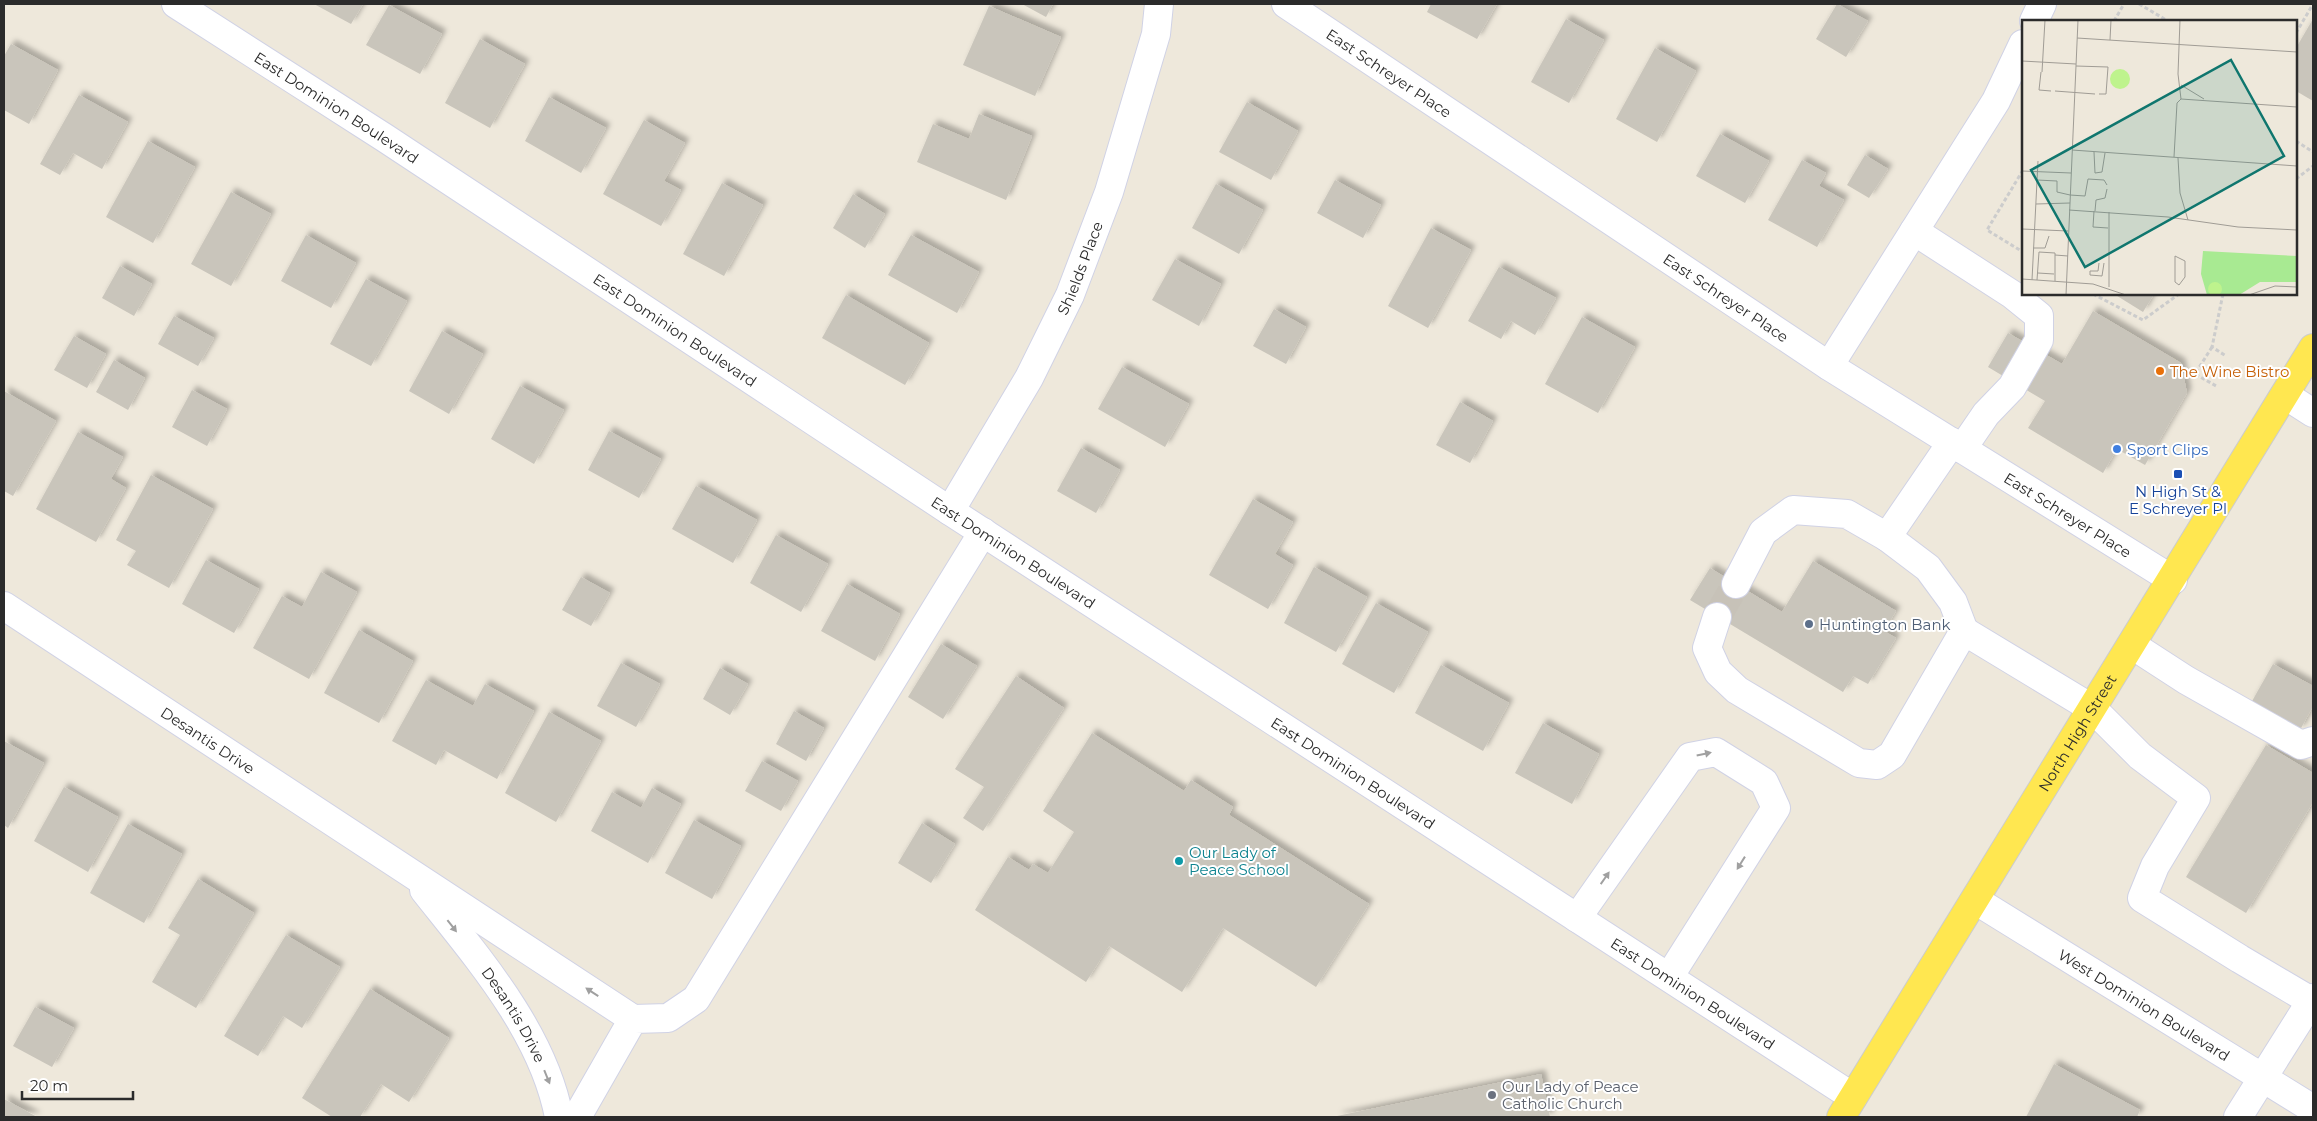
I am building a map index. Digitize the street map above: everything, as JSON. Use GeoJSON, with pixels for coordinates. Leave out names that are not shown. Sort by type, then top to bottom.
{"type":"FeatureCollection","features":[{"type":"Feature","properties":{"kind":"main road","name":"North High Street"},"geometry":{"type":"LineString","coordinates":[[1847,1107],[2173,580],[2313,348]]}},
{"type":"Feature","properties":{"kind":"street","name":"East Dominion Boulevard"},"geometry":{"type":"LineString","coordinates":[[176,4],[386,138],[950,511],[1669,978],[1847,1107]]}},
{"type":"Feature","properties":{"kind":"street","name":"Shields Place"},"geometry":{"type":"LineString","coordinates":[[950,511],[1029,378],[1070,295],[1110,192],[1156,34],[1159,4]]}},
{"type":"Feature","properties":{"kind":"street","name":"East Schreyer Place"},"geometry":{"type":"LineString","coordinates":[[1286,4],[1829,366],[2173,580]]}},
{"type":"Feature","properties":{"kind":"street"},"geometry":{"type":"LineString","coordinates":[[2034,20],[2042,4]]}},
{"type":"Feature","properties":{"kind":"street"},"geometry":{"type":"LineString","coordinates":[[1829,366],[1996,101],[2022,46]]}},
{"type":"Feature","properties":{"kind":"street"},"geometry":{"type":"LineString","coordinates":[[1887,536],[1957,445],[2012,388],[2039,340],[2039,316],[2013,295],[1914,231]]}},
{"type":"Feature","properties":{"kind":"street"},"geometry":{"type":"LineString","coordinates":[[2285,395],[2313,412]]}},
{"type":"Feature","properties":{"kind":"street"},"geometry":{"type":"LineString","coordinates":[[1736,584],[1763,532],[1793,510],[1847,514],[1887,536],[1928,568],[1953,602],[1964,631],[2093,709],[2140,756],[2196,798],[2155,866],[2142,898],[2240,960],[2312,1000],[2238,1117]]}},
{"type":"Feature","properties":{"kind":"street"},"geometry":{"type":"LineString","coordinates":[[577,1117],[633,1018],[668,1018],[696,999],[984,532]]}},
{"type":"Feature","properties":{"kind":"street","name":"Desantis Drive"},"geometry":{"type":"LineString","coordinates":[[4,606],[633,1018]]}},
{"type":"Feature","properties":{"kind":"street"},"geometry":{"type":"LineString","coordinates":[[1718,617],[1707,648],[1718,672],[1737,690],[1859,763],[1877,766],[1892,754],[1964,631]]}},
{"type":"Feature","properties":{"kind":"street"},"geometry":{"type":"LineString","coordinates":[[2132,645],[2186,680],[2301,745],[2313,741]]}},
{"type":"Feature","properties":{"kind":"street"},"geometry":{"type":"LineString","coordinates":[[1577,918],[1690,757],[1716,752],[1764,782],[1776,808],[1669,978]]}},
{"type":"Feature","properties":{"kind":"street","name":"Desantis Drive"},"geometry":{"type":"LineString","coordinates":[[411,874],[482,964],[532,1041],[555,1096],[559,1117]]}},
{"type":"Feature","properties":{"kind":"street","name":"West Dominion Boulevard"},"geometry":{"type":"LineString","coordinates":[[1975,900],[2313,1109]]}},
{"type":"Feature","properties":{"kind":"path"},"geometry":{"type":"LineString","coordinates":[[2115,20],[2124,4]]}},
{"type":"Feature","properties":{"kind":"path"},"geometry":{"type":"LineString","coordinates":[[2140,4],[2166,20]]}},
{"type":"Feature","properties":{"kind":"path"},"geometry":{"type":"LineString","coordinates":[[2297,31],[2313,4]]}},
{"type":"Feature","properties":{"kind":"path"},"geometry":{"type":"LineString","coordinates":[[2297,142],[2313,152]]}},
{"type":"Feature","properties":{"kind":"path"},"geometry":{"type":"LineString","coordinates":[[2297,178],[2313,166]]}},
{"type":"Feature","properties":{"kind":"path"},"geometry":{"type":"LineString","coordinates":[[2022,172],[1987,230],[2022,251]]}},
{"type":"Feature","properties":{"kind":"path"},"geometry":{"type":"LineString","coordinates":[[2094,295],[2143,320],[2178,295]]}},
{"type":"Feature","properties":{"kind":"path"},"geometry":{"type":"LineString","coordinates":[[2218,387],[2196,374],[2212,347],[2223,295]]}},
{"type":"Feature","properties":{"kind":"path"},"geometry":{"type":"LineString","coordinates":[[2212,347],[2226,356]]}},
{"type":"Feature","properties":{"kind":"building"},"geometry":{"type":"Polygon","coordinates":[[[314,4],[363,4],[351,24],[314,4]]]}},
{"type":"Feature","properties":{"kind":"building"},"geometry":{"type":"Polygon","coordinates":[[[1022,4],[1053,4],[1046,17],[1022,4]]]}},
{"type":"Feature","properties":{"kind":"building"},"geometry":{"type":"Polygon","coordinates":[[[1431,4],[1497,4],[1477,39],[1427,12],[1431,4]]]}},
{"type":"Feature","properties":{"kind":"building"},"geometry":{"type":"Polygon","coordinates":[[[1837,4],[1868,21],[1846,57],[1816,39],[1837,4]]]}},
{"type":"Feature","properties":{"kind":"building"},"geometry":{"type":"Polygon","coordinates":[[[389,5],[442,34],[420,74],[366,45],[389,5]]]}},
{"type":"Feature","properties":{"kind":"building"},"geometry":{"type":"Polygon","coordinates":[[[989,6],[1061,37],[1035,96],[963,65],[989,6]]]}},
{"type":"Feature","properties":{"kind":"building"},"geometry":{"type":"Polygon","coordinates":[[[1566,19],[1604,40],[1569,103],[1531,82],[1566,19]]]}},
{"type":"Feature","properties":{"kind":"building"},"geometry":{"type":"Polygon","coordinates":[[[2313,19],[2313,101],[2297,92],[2297,46],[2313,19]]]}},
{"type":"Feature","properties":{"kind":"building"},"geometry":{"type":"Polygon","coordinates":[[[480,39],[525,64],[490,128],[445,103],[480,39]]]}},
{"type":"Feature","properties":{"kind":"building"},"geometry":{"type":"Polygon","coordinates":[[[11,44],[58,70],[29,124],[4,110],[4,56],[11,44]]]}},
{"type":"Feature","properties":{"kind":"building"},"geometry":{"type":"Polygon","coordinates":[[[1655,48],[1696,71],[1657,142],[1616,119],[1655,48]]]}},
{"type":"Feature","properties":{"kind":"building"},"geometry":{"type":"Polygon","coordinates":[[[79,95],[128,122],[102,169],[73,153],[60,175],[40,164],[79,95]]]}},
{"type":"Feature","properties":{"kind":"building"},"geometry":{"type":"Polygon","coordinates":[[[549,97],[606,128],[581,173],[525,141],[549,97]]]}},
{"type":"Feature","properties":{"kind":"building"},"geometry":{"type":"Polygon","coordinates":[[[1247,102],[1298,131],[1271,180],[1219,152],[1247,102]]]}},
{"type":"Feature","properties":{"kind":"building"},"geometry":{"type":"Polygon","coordinates":[[[979,114],[1032,136],[1006,200],[917,162],[933,124],[969,139],[979,114]]]}},
{"type":"Feature","properties":{"kind":"building"},"geometry":{"type":"Polygon","coordinates":[[[644,120],[685,143],[664,181],[681,190],[661,226],[603,194],[644,120]]]}},
{"type":"Feature","properties":{"kind":"building"},"geometry":{"type":"Polygon","coordinates":[[[1720,134],[1769,161],[1745,203],[1696,176],[1720,134]]]}},
{"type":"Feature","properties":{"kind":"building"},"geometry":{"type":"Polygon","coordinates":[[[148,141],[195,167],[153,243],[106,217],[148,141]]]}},
{"type":"Feature","properties":{"kind":"building"},"geometry":{"type":"Polygon","coordinates":[[[1865,155],[1888,169],[1869,198],[1847,185],[1865,155]]]}},
{"type":"Feature","properties":{"kind":"building"},"geometry":{"type":"Polygon","coordinates":[[[1802,160],[1826,173],[1819,186],[1844,200],[1817,247],[1768,220],[1802,160]]]}},
{"type":"Feature","properties":{"kind":"building"},"geometry":{"type":"Polygon","coordinates":[[[1335,180],[1381,205],[1363,238],[1317,213],[1335,180]]]}},
{"type":"Feature","properties":{"kind":"building"},"geometry":{"type":"Polygon","coordinates":[[[722,183],[763,205],[724,276],[683,254],[722,183]]]}},
{"type":"Feature","properties":{"kind":"building"},"geometry":{"type":"Polygon","coordinates":[[[1216,184],[1263,210],[1239,254],[1192,228],[1216,184]]]}},
{"type":"Feature","properties":{"kind":"building"},"geometry":{"type":"Polygon","coordinates":[[[231,192],[271,214],[231,286],[191,264],[231,192]]]}},
{"type":"Feature","properties":{"kind":"building"},"geometry":{"type":"Polygon","coordinates":[[[853,194],[885,214],[865,248],[833,228],[853,194]]]}},
{"type":"Feature","properties":{"kind":"building"},"geometry":{"type":"Polygon","coordinates":[[[1431,228],[1471,250],[1428,328],[1388,306],[1431,228]]]}},
{"type":"Feature","properties":{"kind":"building"},"geometry":{"type":"Polygon","coordinates":[[[306,235],[356,263],[331,308],[281,281],[306,235]]]}},
{"type":"Feature","properties":{"kind":"building"},"geometry":{"type":"Polygon","coordinates":[[[911,235],[979,272],[957,313],[888,275],[911,235]]]}},
{"type":"Feature","properties":{"kind":"building"},"geometry":{"type":"Polygon","coordinates":[[[1175,259],[1221,284],[1199,326],[1152,300],[1175,259]]]}},
{"type":"Feature","properties":{"kind":"building"},"geometry":{"type":"Polygon","coordinates":[[[120,266],[152,284],[134,316],[102,298],[120,266]]]}},
{"type":"Feature","properties":{"kind":"building"},"geometry":{"type":"Polygon","coordinates":[[[1499,267],[1556,298],[1535,335],[1511,321],[1501,339],[1468,321],[1499,267]]]}},
{"type":"Feature","properties":{"kind":"building"},"geometry":{"type":"Polygon","coordinates":[[[366,279],[407,301],[371,366],[330,344],[366,279]]]}},
{"type":"Feature","properties":{"kind":"building"},"geometry":{"type":"Polygon","coordinates":[[[846,295],[929,343],[905,385],[822,338],[846,295]]]}},
{"type":"Feature","properties":{"kind":"building"},"geometry":{"type":"Polygon","coordinates":[[[2116,295],[2153,295],[2143,312],[2116,295]]]}},
{"type":"Feature","properties":{"kind":"building"},"geometry":{"type":"Polygon","coordinates":[[[1274,309],[1306,327],[1286,364],[1253,346],[1274,309]]]}},
{"type":"Feature","properties":{"kind":"building"},"geometry":{"type":"Polygon","coordinates":[[[2093,311],[2181,363],[2187,393],[2145,465],[2117,449],[2103,473],[2028,428],[2045,401],[1988,367],[2008,333],[2062,364],[2093,311]]]}},
{"type":"Feature","properties":{"kind":"building"},"geometry":{"type":"Polygon","coordinates":[[[174,316],[214,338],[198,366],[158,344],[174,316]]]}},
{"type":"Feature","properties":{"kind":"building"},"geometry":{"type":"Polygon","coordinates":[[[1582,317],[1635,347],[1598,413],[1545,384],[1582,317]]]}},
{"type":"Feature","properties":{"kind":"building"},"geometry":{"type":"Polygon","coordinates":[[[442,331],[483,354],[449,414],[409,391],[442,331]]]}},
{"type":"Feature","properties":{"kind":"building"},"geometry":{"type":"Polygon","coordinates":[[[74,336],[106,354],[87,388],[54,370],[74,336]]]}},
{"type":"Feature","properties":{"kind":"building"},"geometry":{"type":"Polygon","coordinates":[[[114,360],[145,378],[128,410],[96,392],[114,360]]]}},
{"type":"Feature","properties":{"kind":"building"},"geometry":{"type":"Polygon","coordinates":[[[1122,367],[1189,404],[1165,447],[1098,409],[1122,367]]]}},
{"type":"Feature","properties":{"kind":"building"},"geometry":{"type":"Polygon","coordinates":[[[520,386],[564,410],[534,464],[491,439],[520,386]]]}},
{"type":"Feature","properties":{"kind":"building"},"geometry":{"type":"Polygon","coordinates":[[[192,390],[227,409],[207,446],[172,427],[192,390]]]}},
{"type":"Feature","properties":{"kind":"building"},"geometry":{"type":"Polygon","coordinates":[[[4,391],[56,421],[13,496],[4,491],[4,391]]]}},
{"type":"Feature","properties":{"kind":"building"},"geometry":{"type":"Polygon","coordinates":[[[1460,402],[1493,421],[1470,463],[1436,445],[1460,402]]]}},
{"type":"Feature","properties":{"kind":"building"},"geometry":{"type":"Polygon","coordinates":[[[609,431],[661,459],[639,498],[588,470],[609,431]]]}},
{"type":"Feature","properties":{"kind":"building"},"geometry":{"type":"Polygon","coordinates":[[[78,432],[123,457],[111,479],[126,488],[96,542],[36,509],[78,432]]]}},
{"type":"Feature","properties":{"kind":"building"},"geometry":{"type":"Polygon","coordinates":[[[1081,448],[1120,470],[1096,513],[1057,491],[1081,448]]]}},
{"type":"Feature","properties":{"kind":"building"},"geometry":{"type":"Polygon","coordinates":[[[151,475],[213,509],[169,588],[127,565],[136,551],[116,540],[151,475]]]}},
{"type":"Feature","properties":{"kind":"building"},"geometry":{"type":"Polygon","coordinates":[[[696,486],[757,520],[733,563],[672,529],[696,486]]]}},
{"type":"Feature","properties":{"kind":"building"},"geometry":{"type":"Polygon","coordinates":[[[1253,499],[1293,522],[1275,554],[1293,565],[1268,609],[1209,575],[1253,499]]]}},
{"type":"Feature","properties":{"kind":"building"},"geometry":{"type":"Polygon","coordinates":[[[776,535],[828,564],[801,612],[750,583],[776,535]]]}},
{"type":"Feature","properties":{"kind":"building"},"geometry":{"type":"Polygon","coordinates":[[[206,560],[259,589],[234,633],[182,604],[206,560]]]}},
{"type":"Feature","properties":{"kind":"building","name":"Huntington Bank"},"geometry":{"type":"Polygon","coordinates":[[[1813,561],[1896,611],[1884,631],[1896,638],[1868,684],[1853,676],[1843,692],[1690,600],[1710,568],[1782,612],[1813,561]]]}},
{"type":"Feature","properties":{"kind":"building"},"geometry":{"type":"Polygon","coordinates":[[[1314,567],[1367,597],[1336,652],[1284,623],[1314,567]]]}},
{"type":"Feature","properties":{"kind":"building"},"geometry":{"type":"Polygon","coordinates":[[[321,572],[357,592],[309,679],[253,648],[282,596],[302,607],[321,572]]]}},
{"type":"Feature","properties":{"kind":"building"},"geometry":{"type":"Polygon","coordinates":[[[581,577],[610,593],[591,626],[562,610],[581,577]]]}},
{"type":"Feature","properties":{"kind":"building"},"geometry":{"type":"Polygon","coordinates":[[[847,584],[900,614],[875,661],[821,631],[847,584]]]}},
{"type":"Feature","properties":{"kind":"building"},"geometry":{"type":"Polygon","coordinates":[[[1376,603],[1428,632],[1394,693],[1342,664],[1376,603]]]}},
{"type":"Feature","properties":{"kind":"building"},"geometry":{"type":"Polygon","coordinates":[[[359,630],[413,661],[379,723],[324,693],[359,630]]]}},
{"type":"Feature","properties":{"kind":"building"},"geometry":{"type":"Polygon","coordinates":[[[941,644],[977,666],[943,719],[908,697],[941,644]]]}},
{"type":"Feature","properties":{"kind":"building"},"geometry":{"type":"Polygon","coordinates":[[[621,663],[660,684],[636,727],[597,706],[621,663]]]}},
{"type":"Feature","properties":{"kind":"building"},"geometry":{"type":"Polygon","coordinates":[[[2273,664],[2313,686],[2313,706],[2300,730],[2251,703],[2273,664]]]}},
{"type":"Feature","properties":{"kind":"building"},"geometry":{"type":"Polygon","coordinates":[[[1441,665],[1509,703],[1483,751],[1415,713],[1441,665]]]}},
{"type":"Feature","properties":{"kind":"building"},"geometry":{"type":"Polygon","coordinates":[[[720,668],[748,684],[730,715],[703,699],[720,668]]]}},
{"type":"Feature","properties":{"kind":"building"},"geometry":{"type":"Polygon","coordinates":[[[1016,676],[1064,708],[983,831],[963,818],[984,787],[955,769],[1016,676]]]}},
{"type":"Feature","properties":{"kind":"building"},"geometry":{"type":"Polygon","coordinates":[[[426,680],[473,706],[485,684],[534,711],[497,779],[444,750],[436,765],[392,741],[426,680]]]}},
{"type":"Feature","properties":{"kind":"building"},"geometry":{"type":"Polygon","coordinates":[[[794,711],[824,728],[806,761],[776,744],[794,711]]]}},
{"type":"Feature","properties":{"kind":"building"},"geometry":{"type":"Polygon","coordinates":[[[549,712],[601,741],[556,822],[505,793],[549,712]]]}},
{"type":"Feature","properties":{"kind":"building"},"geometry":{"type":"Polygon","coordinates":[[[1543,723],[1599,754],[1572,804],[1515,773],[1543,723]]]}},
{"type":"Feature","properties":{"kind":"building","name":"Our Lady of Peace School"},"geometry":{"type":"Polygon","coordinates":[[[1092,733],[1184,791],[1191,780],[1233,807],[1229,815],[1369,904],[1316,987],[1223,928],[1182,992],[1109,946],[1086,982],[975,910],[1008,857],[1029,870],[1033,864],[1048,873],[1074,832],[1043,811],[1092,733]]]}},
{"type":"Feature","properties":{"kind":"building"},"geometry":{"type":"Polygon","coordinates":[[[4,741],[44,763],[8,828],[4,825],[4,741]]]}},
{"type":"Feature","properties":{"kind":"building"},"geometry":{"type":"Polygon","coordinates":[[[2266,745],[2313,773],[2313,802],[2246,913],[2186,877],[2266,745]]]}},
{"type":"Feature","properties":{"kind":"building"},"geometry":{"type":"Polygon","coordinates":[[[762,761],[798,781],[781,811],[745,791],[762,761]]]}},
{"type":"Feature","properties":{"kind":"building"},"geometry":{"type":"Polygon","coordinates":[[[64,787],[118,817],[88,872],[34,841],[64,787]]]}},
{"type":"Feature","properties":{"kind":"building"},"geometry":{"type":"Polygon","coordinates":[[[652,788],[681,804],[648,863],[591,831],[612,792],[641,808],[652,788]]]}},
{"type":"Feature","properties":{"kind":"building"},"geometry":{"type":"Polygon","coordinates":[[[694,820],[741,846],[712,899],[665,873],[694,820]]]}},
{"type":"Feature","properties":{"kind":"building"},"geometry":{"type":"Polygon","coordinates":[[[922,823],[955,844],[931,883],[898,863],[922,823]]]}},
{"type":"Feature","properties":{"kind":"building"},"geometry":{"type":"Polygon","coordinates":[[[128,824],[182,854],[144,923],[90,893],[128,824]]]}},
{"type":"Feature","properties":{"kind":"building"},"geometry":{"type":"Polygon","coordinates":[[[198,879],[254,913],[196,1008],[152,982],[180,935],[168,928],[198,879]]]}},
{"type":"Feature","properties":{"kind":"building"},"geometry":{"type":"Polygon","coordinates":[[[286,935],[340,967],[302,1028],[283,1016],[258,1056],[224,1036],[286,935]]]}},
{"type":"Feature","properties":{"kind":"building"},"geometry":{"type":"Polygon","coordinates":[[[370,989],[449,1038],[409,1102],[381,1084],[360,1117],[332,1117],[302,1098],[370,989]]]}},
{"type":"Feature","properties":{"kind":"building"},"geometry":{"type":"Polygon","coordinates":[[[35,1007],[74,1028],[52,1067],[13,1046],[35,1007]]]}},
{"type":"Feature","properties":{"kind":"building"},"geometry":{"type":"Polygon","coordinates":[[[2054,1064],[2140,1110],[2137,1117],[2026,1117],[2054,1064]]]}},
{"type":"Feature","properties":{"kind":"building","name":"Our Lady of Peace Catholic Church"},"geometry":{"type":"Polygon","coordinates":[[[1541,1074],[1550,1117],[1337,1117],[1337,1116],[1541,1074]]]}},
{"type":"Feature","properties":{"kind":"building"},"geometry":{"type":"Polygon","coordinates":[[[4,1099],[37,1117],[4,1117],[4,1099]]]}},
{"type":"Feature","properties":{"kind":"tunnel"},"geometry":{"type":"LineString","coordinates":[[1717,617],[1736,584]]}},
{"type":"Feature","properties":{"kind":"place","name":"The Wine Bistro"},"geometry":{"type":"Point","coordinates":[2160,371]}},
{"type":"Feature","properties":{"kind":"place","name":"Sport Clips"},"geometry":{"type":"Point","coordinates":[2117,449]}},
{"type":"Feature","properties":{"kind":"place","name":"N High St & E Schreyer Pl"},"geometry":{"type":"Point","coordinates":[2178,474]}},
{"type":"Feature","properties":{"kind":"place","name":"Huntington Bank"},"geometry":{"type":"Point","coordinates":[1809,624]}},
{"type":"Feature","properties":{"kind":"place","name":"Our Lady of Peace School"},"geometry":{"type":"Point","coordinates":[1179,861]}},
{"type":"Feature","properties":{"kind":"place","name":"Our Lady of Peace Catholic Church"},"geometry":{"type":"Point","coordinates":[1492,1095]}}]}
